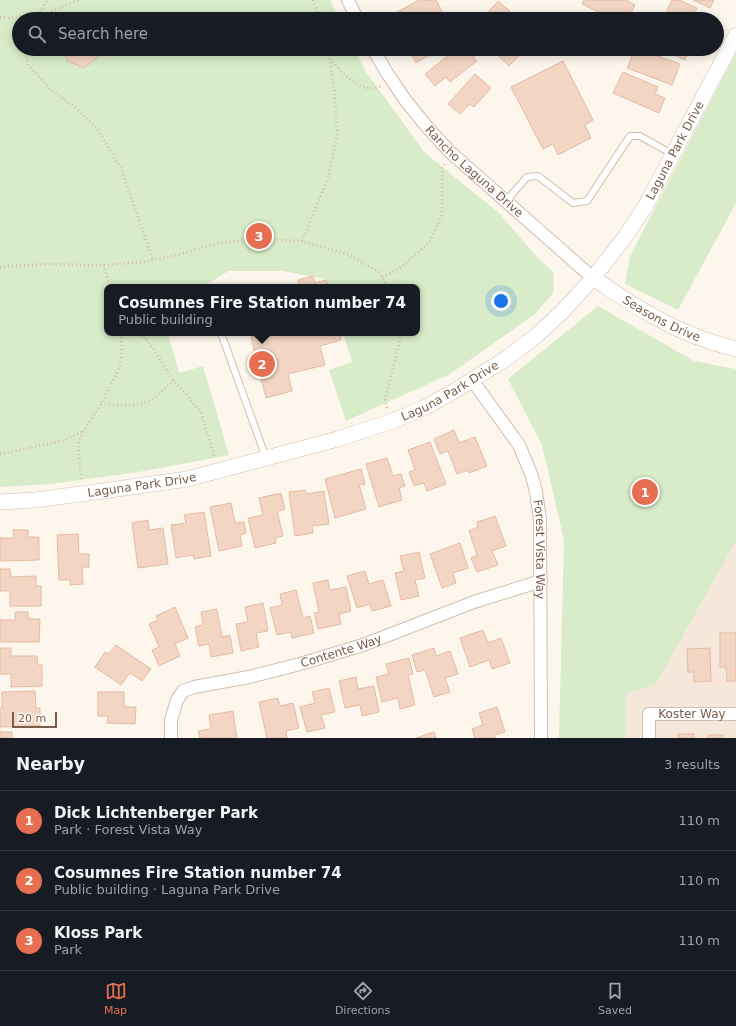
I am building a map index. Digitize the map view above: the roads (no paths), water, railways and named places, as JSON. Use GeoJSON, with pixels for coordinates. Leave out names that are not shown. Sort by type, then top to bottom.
{"type":"FeatureCollection","features":[{"type":"Feature","properties":{"kind":"street"},"geometry":{"type":"LineString","coordinates":[[348,0],[354,12]]}},
{"type":"Feature","properties":{"kind":"street","name":"Laguna Park Drive"},"geometry":{"type":"LineString","coordinates":[[0,502],[35,500],[187,479],[338,440],[426,407],[507,358],[536,336],[562,312],[593,278],[625,237],[645,207],[674,155],[736,35]]}},
{"type":"Feature","properties":{"kind":"street","name":"Rancho Laguna Drive"},"geometry":{"type":"LineString","coordinates":[[377,56],[406,101],[455,156],[593,278]]}},
{"type":"Feature","properties":{"kind":"street","name":"Seasons Drive"},"geometry":{"type":"LineString","coordinates":[[593,278],[652,316],[684,332],[718,345],[736,349]]}},
{"type":"Feature","properties":{"kind":"street","name":"Forest Vista Way"},"geometry":{"type":"LineString","coordinates":[[472,380],[519,445],[532,476],[536,492],[540,519],[541,738]]}},
{"type":"Feature","properties":{"kind":"street","name":"Contente Way"},"geometry":{"type":"LineString","coordinates":[[171,738],[171,720],[177,700],[183,691],[194,687],[249,677],[300,664],[363,645],[474,602],[541,581]]}},
{"type":"Feature","properties":{"kind":"street","name":"Koster Way"},"geometry":{"type":"LineString","coordinates":[[649,738],[649,714],[736,714]]}},
{"type":"Feature","properties":{"kind":"lane"},"geometry":{"type":"LineString","coordinates":[[506,202],[527,177],[538,176],[573,203],[587,201],[630,136],[640,136],[674,155]]}},
{"type":"Feature","properties":{"kind":"lane"},"geometry":{"type":"LineString","coordinates":[[222,336],[266,459]]}},
{"type":"Feature","properties":{"kind":"place","name":"Kloss Park"},"geometry":{"type":"Point","coordinates":[259,236]}},
{"type":"Feature","properties":{"kind":"place","name":"Cosumnes Fire Station number 74"},"geometry":{"type":"Point","coordinates":[262,364]}},
{"type":"Feature","properties":{"kind":"place","name":"Dick Lichtenberger Park"},"geometry":{"type":"Point","coordinates":[645,492]}}]}
